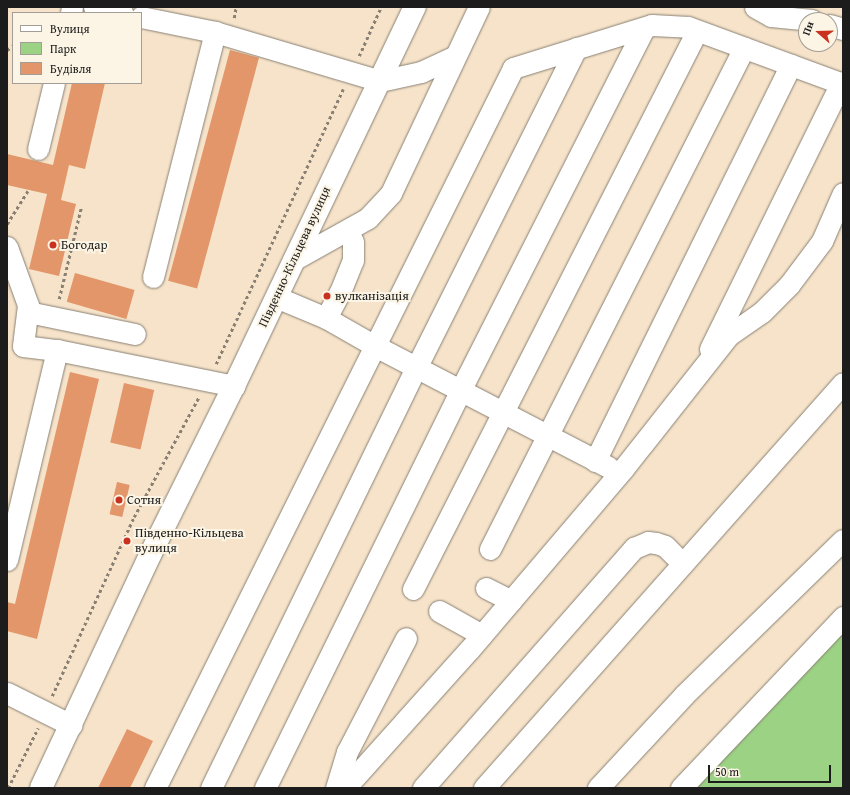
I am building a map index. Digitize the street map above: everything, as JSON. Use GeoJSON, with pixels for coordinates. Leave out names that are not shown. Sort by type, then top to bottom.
{"type":"FeatureCollection","features":[{"type":"Feature","properties":{"kind":"main road","name":"Південно-Кільцева вулиця"},"geometry":{"type":"LineString","coordinates":[[41,788],[150,554],[234,386],[415,7]]}},
{"type":"Feature","properties":{"kind":"lane"},"geometry":{"type":"LineString","coordinates":[[94,7],[117,12]]}},
{"type":"Feature","properties":{"kind":"lane"},"geometry":{"type":"LineString","coordinates":[[293,260],[368,218],[391,193],[479,7]]}},
{"type":"Feature","properties":{"kind":"lane"},"geometry":{"type":"LineString","coordinates":[[756,7],[771,16],[798,19]]}},
{"type":"Feature","properties":{"kind":"lane"},"geometry":{"type":"LineString","coordinates":[[142,17],[215,32],[352,71],[380,81],[420,72],[456,56]]}},
{"type":"Feature","properties":{"kind":"lane"},"geometry":{"type":"LineString","coordinates":[[155,788],[513,68],[644,28],[659,26],[688,27],[842,83],[722,322],[699,374]]}},
{"type":"Feature","properties":{"kind":"lane"},"geometry":{"type":"LineString","coordinates":[[265,788],[460,390],[644,28]]}},
{"type":"Feature","properties":{"kind":"lane"},"geometry":{"type":"LineString","coordinates":[[413,589],[492,435],[501,412],[697,31]]}},
{"type":"Feature","properties":{"kind":"lane"},"geometry":{"type":"LineString","coordinates":[[153,277],[215,32]]}},
{"type":"Feature","properties":{"kind":"lane"},"geometry":{"type":"LineString","coordinates":[[211,788],[416,368],[576,48]]}},
{"type":"Feature","properties":{"kind":"lane"},"geometry":{"type":"LineString","coordinates":[[490,549],[744,48]]}},
{"type":"Feature","properties":{"kind":"lane"},"geometry":{"type":"LineString","coordinates":[[595,461],[791,65]]}},
{"type":"Feature","properties":{"kind":"lane"},"geometry":{"type":"LineString","coordinates":[[38,149],[54,84]]}},
{"type":"Feature","properties":{"kind":"lane"},"geometry":{"type":"LineString","coordinates":[[345,788],[482,635],[620,474],[730,336],[762,312],[790,285],[822,241],[843,193]]}},
{"type":"Feature","properties":{"kind":"lane"},"geometry":{"type":"LineString","coordinates":[[326,318],[340,292],[353,260],[353,242],[348,230]]}},
{"type":"Feature","properties":{"kind":"lane"},"geometry":{"type":"LineString","coordinates":[[7,247],[28,312],[23,346],[57,350],[207,382],[234,386]]}},
{"type":"Feature","properties":{"kind":"lane"},"geometry":{"type":"LineString","coordinates":[[276,297],[326,318],[416,368],[620,474]]}},
{"type":"Feature","properties":{"kind":"lane"},"geometry":{"type":"LineString","coordinates":[[28,312],[135,334]]}},
{"type":"Feature","properties":{"kind":"lane"},"geometry":{"type":"LineString","coordinates":[[7,560],[57,350]]}},
{"type":"Feature","properties":{"kind":"lane"},"geometry":{"type":"LineString","coordinates":[[484,788],[843,383]]}},
{"type":"Feature","properties":{"kind":"lane"},"geometry":{"type":"LineString","coordinates":[[598,788],[684,695],[843,540]]}},
{"type":"Feature","properties":{"kind":"lane"},"geometry":{"type":"LineString","coordinates":[[423,788],[634,548],[648,542],[656,543],[665,546],[683,564]]}},
{"type":"Feature","properties":{"kind":"lane"},"geometry":{"type":"LineString","coordinates":[[486,588],[511,601]]}},
{"type":"Feature","properties":{"kind":"lane"},"geometry":{"type":"LineString","coordinates":[[439,611],[482,635]]}},
{"type":"Feature","properties":{"kind":"lane"},"geometry":{"type":"LineString","coordinates":[[681,788],[843,617]]}},
{"type":"Feature","properties":{"kind":"lane"},"geometry":{"type":"LineString","coordinates":[[336,788],[347,752],[406,638]]}},
{"type":"Feature","properties":{"kind":"lane"},"geometry":{"type":"LineString","coordinates":[[7,693],[71,725]]}},
{"type":"Feature","properties":{"kind":"path"},"geometry":{"type":"LineString","coordinates":[[8,788],[45,713],[134,517],[207,382],[381,7]]}},
{"type":"Feature","properties":{"kind":"path"},"geometry":{"type":"LineString","coordinates":[[7,224],[28,190]]}},
{"type":"Feature","properties":{"kind":"path"},"geometry":{"type":"LineString","coordinates":[[55,317],[81,208]]}},
{"type":"Feature","properties":{"kind":"green space"},"geometry":{"type":"Polygon","coordinates":[[[843,611],[843,788],[679,788],[843,611]]]}},
{"type":"Feature","properties":{"kind":"building"},"geometry":{"type":"Polygon","coordinates":[[[230,50],[259,58],[197,289],[168,281],[230,50]]]}},
{"type":"Feature","properties":{"kind":"building"},"geometry":{"type":"Polygon","coordinates":[[[72,84],[105,84],[85,169],[69,165],[61,200],[76,204],[59,276],[29,269],[47,194],[7,185],[7,154],[53,165],[72,84]]]}},
{"type":"Feature","properties":{"kind":"building"},"geometry":{"type":"Polygon","coordinates":[[[75,273],[135,290],[126,319],[67,302],[75,273]]]}},
{"type":"Feature","properties":{"kind":"building"},"geometry":{"type":"Polygon","coordinates":[[[70,372],[99,379],[37,639],[7,631],[7,602],[15,604],[70,372]]]}},
{"type":"Feature","properties":{"kind":"building"},"geometry":{"type":"Polygon","coordinates":[[[124,383],[154,390],[140,449],[110,442],[124,383]]]}},
{"type":"Feature","properties":{"kind":"building","name":"Сотня"},"geometry":{"type":"Polygon","coordinates":[[[117,482],[130,485],[122,517],[110,514],[117,482]]]}},
{"type":"Feature","properties":{"kind":"building"},"geometry":{"type":"Polygon","coordinates":[[[127,729],[153,741],[130,788],[98,788],[127,729]]]}},
{"type":"Feature","properties":{"kind":"place","name":"Богодар"},"geometry":{"type":"Point","coordinates":[53,245]}},
{"type":"Feature","properties":{"kind":"place","name":"вулканізація"},"geometry":{"type":"Point","coordinates":[327,296]}},
{"type":"Feature","properties":{"kind":"place","name":"Сотня"},"geometry":{"type":"Point","coordinates":[119,500]}},
{"type":"Feature","properties":{"kind":"place","name":"Південно-Кільцева вулиця"},"geometry":{"type":"Point","coordinates":[127,541]}}]}
